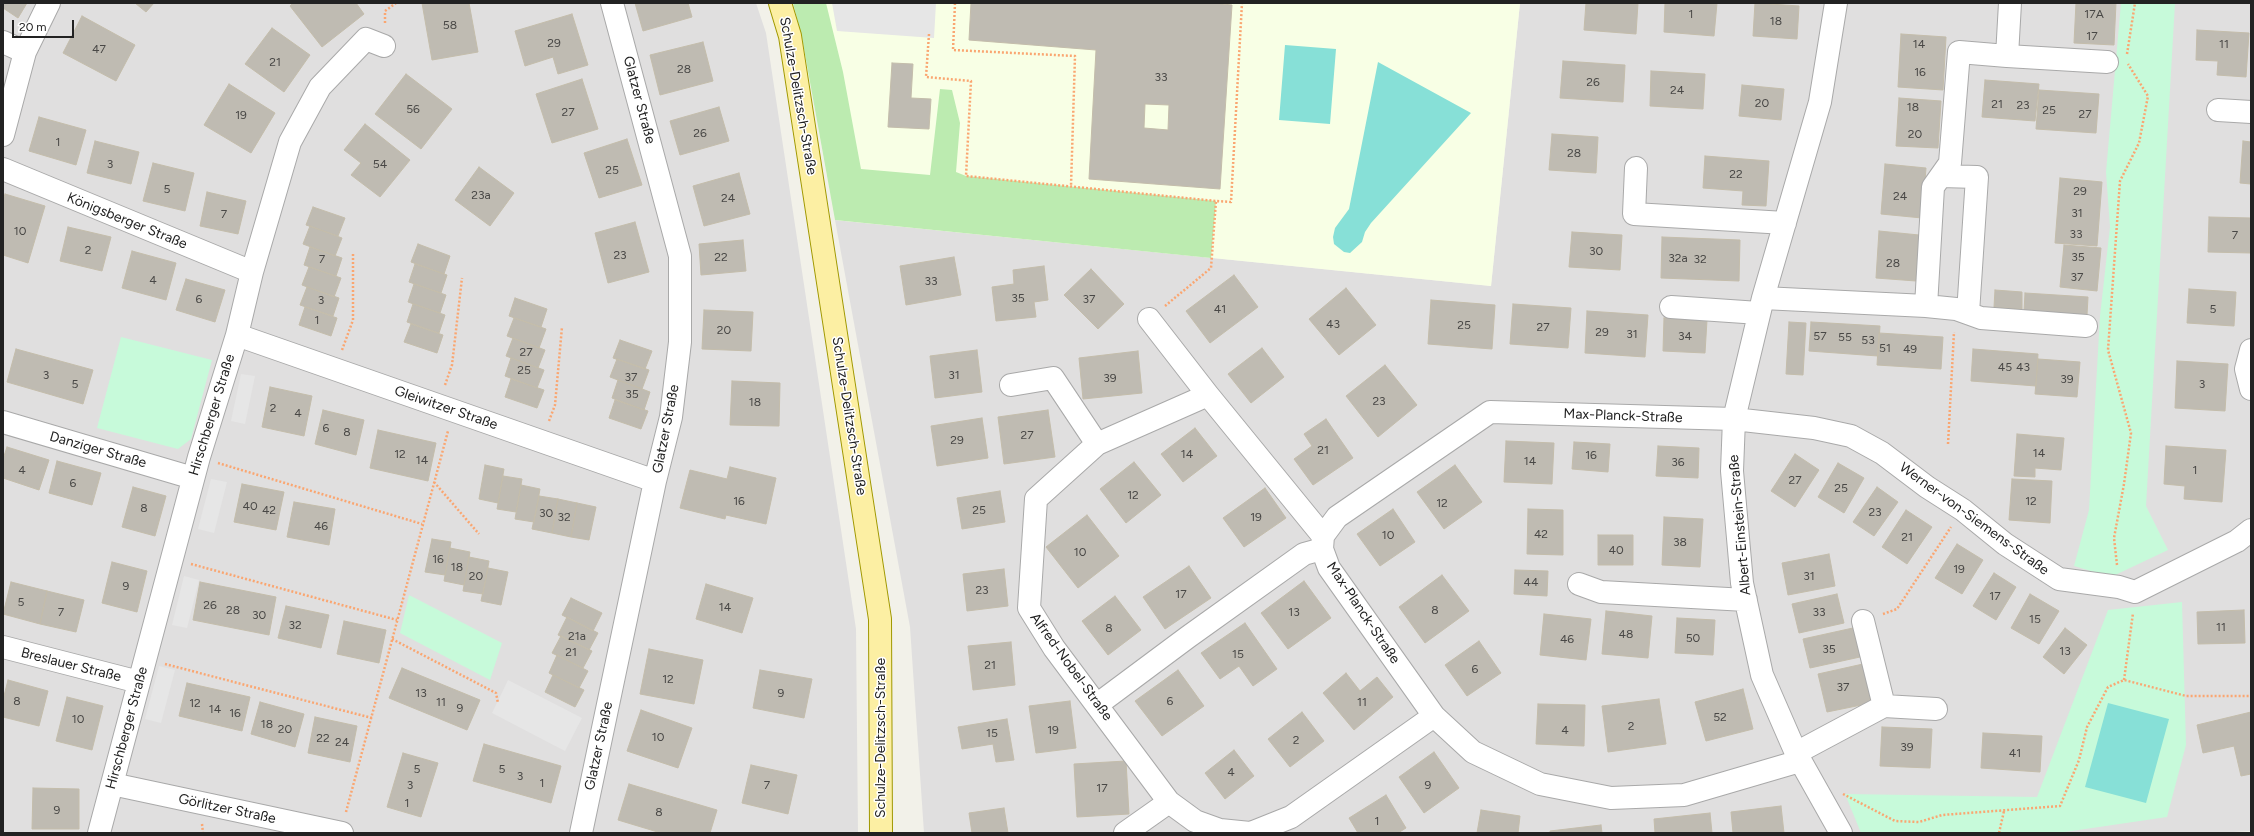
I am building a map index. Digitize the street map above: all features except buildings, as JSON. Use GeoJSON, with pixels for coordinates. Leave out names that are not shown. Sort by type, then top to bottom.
{"type":"FeatureCollection","features":[{"type":"Feature","properties":{"kind":"main road","name":"Schulze-Delitzsch-Straße"},"geometry":{"type":"LineString","coordinates":[[780,3],[791,44],[880,619],[881,833]]}},
{"type":"Feature","properties":{"kind":"street"},"geometry":{"type":"LineString","coordinates":[[3,135],[25,52],[49,3]]}},
{"type":"Feature","properties":{"kind":"street","name":"Glatzer Straße"},"geometry":{"type":"LineString","coordinates":[[581,833],[655,480],[671,417],[680,342],[680,256],[612,3]]}},
{"type":"Feature","properties":{"kind":"street","name":"Albert-Einstein-Straße"},"geometry":{"type":"LineString","coordinates":[[1836,3],[1820,102],[1761,305],[1734,419],[1732,471],[1742,583],[1762,675],[1798,757],[1841,833]]}},
{"type":"Feature","properties":{"kind":"street"},"geometry":{"type":"LineString","coordinates":[[2007,56],[2010,3]]}},
{"type":"Feature","properties":{"kind":"street","name":"Hirschberger Straße"},"geometry":{"type":"LineString","coordinates":[[99,833],[193,478],[237,335],[252,272],[290,142],[320,86],[366,39],[384,46]]}},
{"type":"Feature","properties":{"kind":"street"},"geometry":{"type":"LineString","coordinates":[[3,42],[25,52]]}},
{"type":"Feature","properties":{"kind":"street"},"geometry":{"type":"LineString","coordinates":[[1926,306],[1933,186],[1950,163],[1959,52],[2107,62]]}},
{"type":"Feature","properties":{"kind":"street"},"geometry":{"type":"LineString","coordinates":[[2218,110],[2251,112]]}},
{"type":"Feature","properties":{"kind":"street"},"geometry":{"type":"LineString","coordinates":[[1636,168],[1634,214],[1785,224]]}},
{"type":"Feature","properties":{"kind":"street","name":"Königsberger Straße"},"geometry":{"type":"LineString","coordinates":[[3,170],[252,272]]}},
{"type":"Feature","properties":{"kind":"street"},"geometry":{"type":"LineString","coordinates":[[1941,176],[1977,178],[1962,311]]}},
{"type":"Feature","properties":{"kind":"street"},"geometry":{"type":"LineString","coordinates":[[1671,306],[1926,306],[1962,311],[1981,318],[2086,326]]}},
{"type":"Feature","properties":{"kind":"street"},"geometry":{"type":"LineString","coordinates":[[1098,704],[1188,637],[1323,542],[1149,319]]}},
{"type":"Feature","properties":{"kind":"street","name":"Gleiwitzer Straße"},"geometry":{"type":"LineString","coordinates":[[237,335],[655,480]]}},
{"type":"Feature","properties":{"kind":"street"},"geometry":{"type":"LineString","coordinates":[[2251,350],[2246,369],[2251,389]]}},
{"type":"Feature","properties":{"kind":"street"},"geometry":{"type":"LineString","coordinates":[[1011,385],[1054,378],[1097,444]]}},
{"type":"Feature","properties":{"kind":"street","name":"Alfred-Nobel-Straße"},"geometry":{"type":"LineString","coordinates":[[1208,395],[1097,444],[1036,499],[1029,608],[1054,648],[1098,704],[1169,802],[1195,821],[1220,830],[1250,833],[1291,817],[1434,716]]}},
{"type":"Feature","properties":{"kind":"street","name":"Max-Planck-Straße"},"geometry":{"type":"LineString","coordinates":[[1734,419],[1490,412],[1337,517],[1323,542],[1329,568],[1434,716],[1473,752],[1540,784],[1611,798],[1684,795],[1798,757]]}},
{"type":"Feature","properties":{"kind":"street","name":"Werner-von-Siemens-Straße"},"geometry":{"type":"LineString","coordinates":[[1734,419],[1814,428],[1850,436],[1882,453],[1927,487],[1962,510],[2005,544],[2059,580],[2127,590]]}},
{"type":"Feature","properties":{"kind":"street","name":"Danziger Straße"},"geometry":{"type":"LineString","coordinates":[[3,422],[193,478]]}},
{"type":"Feature","properties":{"kind":"street"},"geometry":{"type":"LineString","coordinates":[[2127,590],[2237,541],[2251,530]]}},
{"type":"Feature","properties":{"kind":"street"},"geometry":{"type":"LineString","coordinates":[[1579,584],[1601,592],[1746,600]]}},
{"type":"Feature","properties":{"kind":"street"},"geometry":{"type":"LineString","coordinates":[[1863,621],[1884,706]]}},
{"type":"Feature","properties":{"kind":"street","name":"Breslauer Straße"},"geometry":{"type":"LineString","coordinates":[[3,647],[139,682]]}},
{"type":"Feature","properties":{"kind":"street"},"geometry":{"type":"LineString","coordinates":[[1798,757],[1884,706],[1936,709]]}},
{"type":"Feature","properties":{"kind":"street","name":"Görlitzer Straße"},"geometry":{"type":"LineString","coordinates":[[112,784],[341,833]]}},
{"type":"Feature","properties":{"kind":"street"},"geometry":{"type":"LineString","coordinates":[[1126,833],[1169,802]]}},
{"type":"Feature","properties":{"kind":"path"},"geometry":{"type":"LineString","coordinates":[[955,3],[953,50],[1074,56],[1071,186]]}},
{"type":"Feature","properties":{"kind":"path"},"geometry":{"type":"LineString","coordinates":[[929,34],[926,77],[971,81],[966,176],[1231,202],[1242,3]]}},
{"type":"Feature","properties":{"kind":"path"},"geometry":{"type":"LineString","coordinates":[[2124,680],[2127,590],[2114,538],[2124,484],[2131,433],[2108,350],[2120,181],[2138,143],[2148,96],[2126,60],[2135,3]]}},
{"type":"Feature","properties":{"kind":"path"},"geometry":{"type":"LineString","coordinates":[[1149,319],[1211,268],[1216,201]]}},
{"type":"Feature","properties":{"kind":"path"},"geometry":{"type":"LineString","coordinates":[[335,369],[353,320],[353,252]]}},
{"type":"Feature","properties":{"kind":"path"},"geometry":{"type":"LineString","coordinates":[[341,833],[434,482],[452,365],[462,278]]}},
{"type":"Feature","properties":{"kind":"path"},"geometry":{"type":"LineString","coordinates":[[1948,444],[1962,311]]}},
{"type":"Feature","properties":{"kind":"path"},"geometry":{"type":"LineString","coordinates":[[542,442],[555,405],[562,327]]}},
{"type":"Feature","properties":{"kind":"path"},"geometry":{"type":"LineString","coordinates":[[199,457],[422,524]]}},
{"type":"Feature","properties":{"kind":"path"},"geometry":{"type":"LineString","coordinates":[[434,482],[479,534]]}},
{"type":"Feature","properties":{"kind":"path"},"geometry":{"type":"LineString","coordinates":[[1863,621],[1897,609],[1962,510]]}},
{"type":"Feature","properties":{"kind":"path"},"geometry":{"type":"LineString","coordinates":[[172,559],[397,620]]}},
{"type":"Feature","properties":{"kind":"path"},"geometry":{"type":"LineString","coordinates":[[392,639],[496,693],[498,703]]}},
{"type":"Feature","properties":{"kind":"path"},"geometry":{"type":"LineString","coordinates":[[146,659],[372,718]]}},
{"type":"Feature","properties":{"kind":"path"},"geometry":{"type":"LineString","coordinates":[[1821,798],[1845,794],[1895,821],[1918,822],[1942,815],[2060,806],[2079,760],[2087,727],[2108,687],[2124,680],[2186,696],[2251,696]]}},
{"type":"Feature","properties":{"kind":"path"},"geometry":{"type":"LineString","coordinates":[[1999,833],[2004,811]]}},
{"type":"Feature","properties":{"kind":"shaded area"},"geometry":{"type":"Polygon","coordinates":[[[3,3],[756,3],[766,33],[856,629],[858,833],[3,833],[3,3]]]}},
{"type":"Feature","properties":{"kind":"shaded area"},"geometry":{"type":"Polygon","coordinates":[[[793,3],[1520,3],[1491,286],[835,220],[802,38],[793,3]]]}},
{"type":"Feature","properties":{"kind":"shaded area"},"geometry":{"type":"Polygon","coordinates":[[[832,3],[936,3],[934,38],[837,31],[832,3]]]}},
{"type":"Feature","properties":{"kind":"shaded area"},"geometry":{"type":"Polygon","coordinates":[[[1520,3],[2251,3],[2251,831],[2216,833],[924,833],[910,627],[835,220],[1491,286],[1520,3]]]}},
{"type":"Feature","properties":{"kind":"shaded area"},"geometry":{"type":"Polygon","coordinates":[[[1285,45],[1336,49],[1330,124],[1279,120],[1285,45]]]}},
{"type":"Feature","properties":{"kind":"shaded area"},"geometry":{"type":"Polygon","coordinates":[[[1378,62],[1471,113],[1371,223],[1365,232],[1362,242],[1350,253],[1344,252],[1334,244],[1333,237],[1335,228],[1349,209],[1378,62]]]}},
{"type":"Feature","properties":{"kind":"shaded area"},"geometry":{"type":"Polygon","coordinates":[[[241,374],[255,376],[245,424],[231,421],[241,374]]]}},
{"type":"Feature","properties":{"kind":"shaded area"},"geometry":{"type":"Polygon","coordinates":[[[211,479],[227,482],[214,533],[198,529],[211,479]]]}},
{"type":"Feature","properties":{"kind":"shaded area"},"geometry":{"type":"Polygon","coordinates":[[[184,576],[199,580],[187,628],[172,625],[184,576]]]}},
{"type":"Feature","properties":{"kind":"shaded area"},"geometry":{"type":"Polygon","coordinates":[[[159,666],[175,670],[161,723],[145,719],[159,666]]]}},
{"type":"Feature","properties":{"kind":"shaded area"},"geometry":{"type":"Polygon","coordinates":[[[508,680],[582,718],[565,751],[492,713],[508,680]]]}},
{"type":"Feature","properties":{"kind":"shaded area"},"geometry":{"type":"Polygon","coordinates":[[[2108,703],[2169,719],[2146,803],[2085,787],[2108,703]]]}},
{"type":"Feature","properties":{"kind":"green space"},"geometry":{"type":"Polygon","coordinates":[[[793,3],[826,3],[843,72],[861,169],[930,175],[940,89],[952,90],[960,123],[956,172],[966,176],[1216,201],[1211,258],[835,220],[802,38],[793,3]]]}},
{"type":"Feature","properties":{"kind":"green space"},"geometry":{"type":"Polygon","coordinates":[[[2121,3],[2175,3],[2146,506],[2168,550],[2111,577],[2074,566],[2089,510],[2100,316],[2110,227],[2106,172],[2121,3]]]}},
{"type":"Feature","properties":{"kind":"green space"},"geometry":{"type":"Polygon","coordinates":[[[121,337],[212,360],[191,439],[178,449],[97,428],[121,337]]]}},
{"type":"Feature","properties":{"kind":"green space"},"geometry":{"type":"Polygon","coordinates":[[[409,595],[502,643],[490,680],[400,633],[409,595]]]}},
{"type":"Feature","properties":{"kind":"green space"},"geometry":{"type":"Polygon","coordinates":[[[2182,602],[2186,745],[2167,817],[2058,833],[1861,833],[1845,794],[2037,797],[2108,610],[2182,602]]]}}]}
